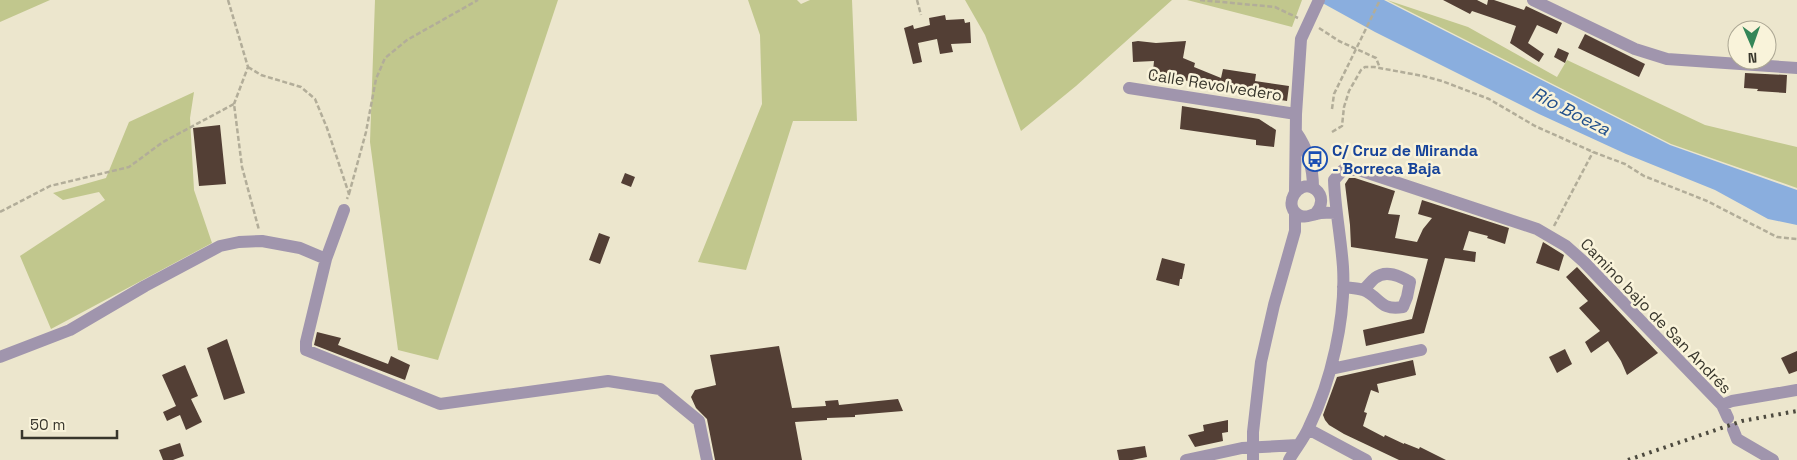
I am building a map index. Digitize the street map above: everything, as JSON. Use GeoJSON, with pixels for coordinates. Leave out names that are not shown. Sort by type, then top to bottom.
{"type":"FeatureCollection","features":[{"type":"Feature","properties":{"kind":"street"},"geometry":{"type":"LineString","coordinates":[[1253,460],[1253,432],[1261,362],[1282,274],[1295,231],[1295,212],[1291,204],[1295,191],[1298,62],[1301,39],[1319,0]]}},
{"type":"Feature","properties":{"kind":"street"},"geometry":{"type":"LineString","coordinates":[[1533,0],[1635,49],[1668,59],[1797,68]]}},
{"type":"Feature","properties":{"kind":"street","name":"Calle Revolvedero"},"geometry":{"type":"LineString","coordinates":[[1129,88],[1296,114]]}},
{"type":"Feature","properties":{"kind":"street"},"geometry":{"type":"LineString","coordinates":[[1296,131],[1304,143],[1309,157],[1313,173],[1313,188]]}},
{"type":"Feature","properties":{"kind":"street"},"geometry":{"type":"LineString","coordinates":[[1295,231],[1321,207],[1321,199],[1313,188],[1296,147]]}},
{"type":"Feature","properties":{"kind":"street","name":"Camino bajo de San Andrés"},"geometry":{"type":"LineString","coordinates":[[1334,188],[1334,180],[1343,170],[1359,170],[1550,236],[1566,246],[1584,262],[1722,404],[1737,439],[1773,460]]}},
{"type":"Feature","properties":{"kind":"street"},"geometry":{"type":"LineString","coordinates":[[1289,460],[1308,429],[1331,369],[1341,316],[1343,287],[1334,188],[1302,187],[1295,191]]}},
{"type":"Feature","properties":{"kind":"street"},"geometry":{"type":"LineString","coordinates":[[344,210],[326,259],[306,342],[306,350],[440,404],[608,380],[660,390],[698,421],[707,460]]}},
{"type":"Feature","properties":{"kind":"street"},"geometry":{"type":"LineString","coordinates":[[1295,212],[1302,216],[1335,213]]}},
{"type":"Feature","properties":{"kind":"street"},"geometry":{"type":"LineString","coordinates":[[0,356],[70,330],[145,286],[220,246],[239,242],[262,241],[300,248],[326,259]]}},
{"type":"Feature","properties":{"kind":"street"},"geometry":{"type":"LineString","coordinates":[[1343,287],[1363,290]]}},
{"type":"Feature","properties":{"kind":"street"},"geometry":{"type":"LineString","coordinates":[[1331,369],[1421,350]]}},
{"type":"Feature","properties":{"kind":"street"},"geometry":{"type":"LineString","coordinates":[[1722,404],[1797,390]]}},
{"type":"Feature","properties":{"kind":"street"},"geometry":{"type":"LineString","coordinates":[[1308,429],[1366,460]]}},
{"type":"Feature","properties":{"kind":"street"},"geometry":{"type":"LineString","coordinates":[[1186,460],[1242,448],[1298,445]]}},
{"type":"Feature","properties":{"kind":"path"},"geometry":{"type":"LineString","coordinates":[[228,0],[248,67],[234,104],[242,166],[262,241]]}},
{"type":"Feature","properties":{"kind":"path"},"geometry":{"type":"LineString","coordinates":[[344,210],[366,132],[376,78],[385,58],[407,40],[478,0]]}},
{"type":"Feature","properties":{"kind":"path"},"geometry":{"type":"LineString","coordinates":[[917,0],[921,15]]}},
{"type":"Feature","properties":{"kind":"path"},"geometry":{"type":"LineString","coordinates":[[1332,109],[1334,94],[1380,0]]}},
{"type":"Feature","properties":{"kind":"path"},"geometry":{"type":"LineString","coordinates":[[248,67],[261,74],[301,88],[315,99],[327,128],[349,194]]}},
{"type":"Feature","properties":{"kind":"path"},"geometry":{"type":"LineString","coordinates":[[1332,132],[1342,126],[1344,107],[1349,92],[1361,70],[1365,67],[1374,67],[1442,81],[1490,99],[1535,126],[1625,164],[1644,176],[1707,201],[1778,237],[1797,239]]}},
{"type":"Feature","properties":{"kind":"path"},"geometry":{"type":"LineString","coordinates":[[0,212],[50,186],[129,167],[163,142],[234,104]]}},
{"type":"Feature","properties":{"kind":"path"},"geometry":{"type":"LineString","coordinates":[[1550,236],[1593,152]]}},
{"type":"Feature","properties":{"kind":"green space"},"geometry":{"type":"Polygon","coordinates":[[[0,0],[50,0],[0,22],[0,0]]]}},
{"type":"Feature","properties":{"kind":"green space"},"geometry":{"type":"Polygon","coordinates":[[[375,0],[558,0],[438,360],[398,350],[370,142],[375,0]]]}},
{"type":"Feature","properties":{"kind":"green space"},"geometry":{"type":"Polygon","coordinates":[[[748,0],[797,0],[801,4],[810,0],[852,0],[857,121],[793,121],[746,270],[698,262],[762,104],[760,35],[748,0]]]}},
{"type":"Feature","properties":{"kind":"green space"},"geometry":{"type":"Polygon","coordinates":[[[965,0],[1172,0],[1076,86],[1021,131],[985,35],[965,0]]]}},
{"type":"Feature","properties":{"kind":"green space"},"geometry":{"type":"Polygon","coordinates":[[[1187,0],[1302,0],[1292,27],[1187,0]]]}},
{"type":"Feature","properties":{"kind":"green space"},"geometry":{"type":"Polygon","coordinates":[[[1387,0],[1468,27],[1557,77],[1567,60],[1705,125],[1797,147],[1797,188],[1671,144],[1387,0]]]}},
{"type":"Feature","properties":{"kind":"green space"},"geometry":{"type":"Polygon","coordinates":[[[194,92],[190,118],[194,190],[212,243],[51,329],[20,256],[105,200],[99,192],[63,200],[53,193],[106,178],[129,122],[194,92]]]}},
{"type":"Feature","properties":{"kind":"water","name":"Río Boeza"},"geometry":{"type":"Polygon","coordinates":[[[1317,0],[1384,0],[1670,145],[1797,190],[1797,225],[1768,219],[1715,190],[1626,154],[1539,114],[1375,32],[1317,0]]]}},
{"type":"Feature","properties":{"kind":"building"},"geometry":{"type":"Polygon","coordinates":[[[1443,0],[1477,0],[1487,5],[1488,0],[1494,0],[1524,10],[1526,6],[1562,23],[1557,34],[1537,25],[1528,43],[1544,54],[1539,62],[1510,43],[1516,26],[1472,11],[1470,14],[1443,0]]]}},
{"type":"Feature","properties":{"kind":"building"},"geometry":{"type":"Polygon","coordinates":[[[945,15],[946,20],[964,19],[965,23],[970,22],[971,43],[951,44],[953,52],[940,54],[937,39],[918,43],[922,62],[913,64],[904,28],[913,25],[914,29],[930,25],[929,18],[945,15]]]}},
{"type":"Feature","properties":{"kind":"building"},"geometry":{"type":"Polygon","coordinates":[[[1585,34],[1645,64],[1639,77],[1578,48],[1585,34]]]}},
{"type":"Feature","properties":{"kind":"building"},"geometry":{"type":"Polygon","coordinates":[[[1186,41],[1183,58],[1195,63],[1194,67],[1221,78],[1223,69],[1256,74],[1255,81],[1289,86],[1287,101],[1205,88],[1177,77],[1175,84],[1152,81],[1154,61],[1133,62],[1132,42],[1156,43],[1186,41]]]}},
{"type":"Feature","properties":{"kind":"building"},"geometry":{"type":"Polygon","coordinates":[[[1558,48],[1569,53],[1565,63],[1554,57],[1558,48]]]}},
{"type":"Feature","properties":{"kind":"building"},"geometry":{"type":"Polygon","coordinates":[[[1745,73],[1787,75],[1786,93],[1744,88],[1745,73]]]}},
{"type":"Feature","properties":{"kind":"building"},"geometry":{"type":"Polygon","coordinates":[[[1182,106],[1259,119],[1276,130],[1274,147],[1256,145],[1256,140],[1180,129],[1182,106]]]}},
{"type":"Feature","properties":{"kind":"building"},"geometry":{"type":"Polygon","coordinates":[[[220,125],[226,184],[199,186],[193,128],[220,125]]]}},
{"type":"Feature","properties":{"kind":"building"},"geometry":{"type":"Polygon","coordinates":[[[625,173],[635,177],[631,187],[621,183],[625,173]]]}},
{"type":"Feature","properties":{"kind":"building"},"geometry":{"type":"Polygon","coordinates":[[[1349,178],[1355,178],[1395,191],[1388,214],[1400,215],[1395,238],[1417,242],[1423,229],[1432,218],[1418,214],[1422,200],[1509,228],[1505,244],[1487,238],[1488,236],[1469,231],[1463,250],[1476,252],[1475,262],[1445,258],[1424,333],[1366,346],[1363,330],[1412,319],[1428,259],[1351,247],[1345,184],[1349,178]]]}},
{"type":"Feature","properties":{"kind":"building"},"geometry":{"type":"Polygon","coordinates":[[[599,233],[610,237],[600,264],[589,260],[599,233]]]}},
{"type":"Feature","properties":{"kind":"building"},"geometry":{"type":"Polygon","coordinates":[[[1543,242],[1564,255],[1559,271],[1536,263],[1543,242]]]}},
{"type":"Feature","properties":{"kind":"building"},"geometry":{"type":"Polygon","coordinates":[[[1162,258],[1185,264],[1179,286],[1156,280],[1162,258]]]}},
{"type":"Feature","properties":{"kind":"building"},"geometry":{"type":"Polygon","coordinates":[[[1577,267],[1658,353],[1627,375],[1621,361],[1608,341],[1591,353],[1585,342],[1600,331],[1579,308],[1588,301],[1566,277],[1577,267]]]}},
{"type":"Feature","properties":{"kind":"building"},"geometry":{"type":"Polygon","coordinates":[[[317,332],[341,338],[338,345],[388,364],[391,356],[410,365],[405,380],[314,345],[317,332]]]}},
{"type":"Feature","properties":{"kind":"building"},"geometry":{"type":"Polygon","coordinates":[[[227,339],[245,393],[224,400],[207,348],[227,339]]]}},
{"type":"Feature","properties":{"kind":"building"},"geometry":{"type":"Polygon","coordinates":[[[779,346],[792,408],[826,406],[825,401],[838,400],[839,405],[898,399],[903,411],[795,422],[802,460],[715,460],[707,419],[696,408],[691,397],[695,390],[716,385],[710,355],[779,346]]]}},
{"type":"Feature","properties":{"kind":"building"},"geometry":{"type":"Polygon","coordinates":[[[1565,349],[1572,364],[1557,373],[1549,357],[1565,349]]]}},
{"type":"Feature","properties":{"kind":"building"},"geometry":{"type":"Polygon","coordinates":[[[1797,351],[1797,371],[1789,374],[1781,358],[1797,351]]]}},
{"type":"Feature","properties":{"kind":"building"},"geometry":{"type":"Polygon","coordinates":[[[1413,360],[1416,375],[1377,384],[1379,393],[1371,390],[1364,412],[1367,413],[1363,426],[1384,437],[1385,435],[1419,449],[1420,447],[1446,460],[1399,460],[1344,434],[1329,425],[1325,420],[1323,415],[1337,377],[1413,360]]]}},
{"type":"Feature","properties":{"kind":"building"},"geometry":{"type":"Polygon","coordinates":[[[185,365],[198,396],[191,399],[202,422],[186,430],[180,415],[167,421],[163,412],[176,406],[162,375],[185,365]]]}},
{"type":"Feature","properties":{"kind":"building"},"geometry":{"type":"Polygon","coordinates":[[[1228,420],[1228,432],[1222,433],[1223,441],[1195,447],[1188,435],[1204,431],[1203,425],[1228,420]]]}},
{"type":"Feature","properties":{"kind":"building"},"geometry":{"type":"Polygon","coordinates":[[[180,443],[184,456],[173,460],[163,460],[159,450],[180,443]]]}},
{"type":"Feature","properties":{"kind":"building"},"geometry":{"type":"Polygon","coordinates":[[[1145,446],[1147,457],[1119,460],[1117,450],[1145,446]]]}},
{"type":"Feature","properties":{"kind":"railway"},"geometry":{"type":"LineString","coordinates":[[1628,460],[1742,421],[1797,411]]}},
{"type":"Feature","properties":{"kind":"place","name":"C/ Cruz de Miranda - Borreca Baja"},"geometry":{"type":"Point","coordinates":[1315,159]}}]}
